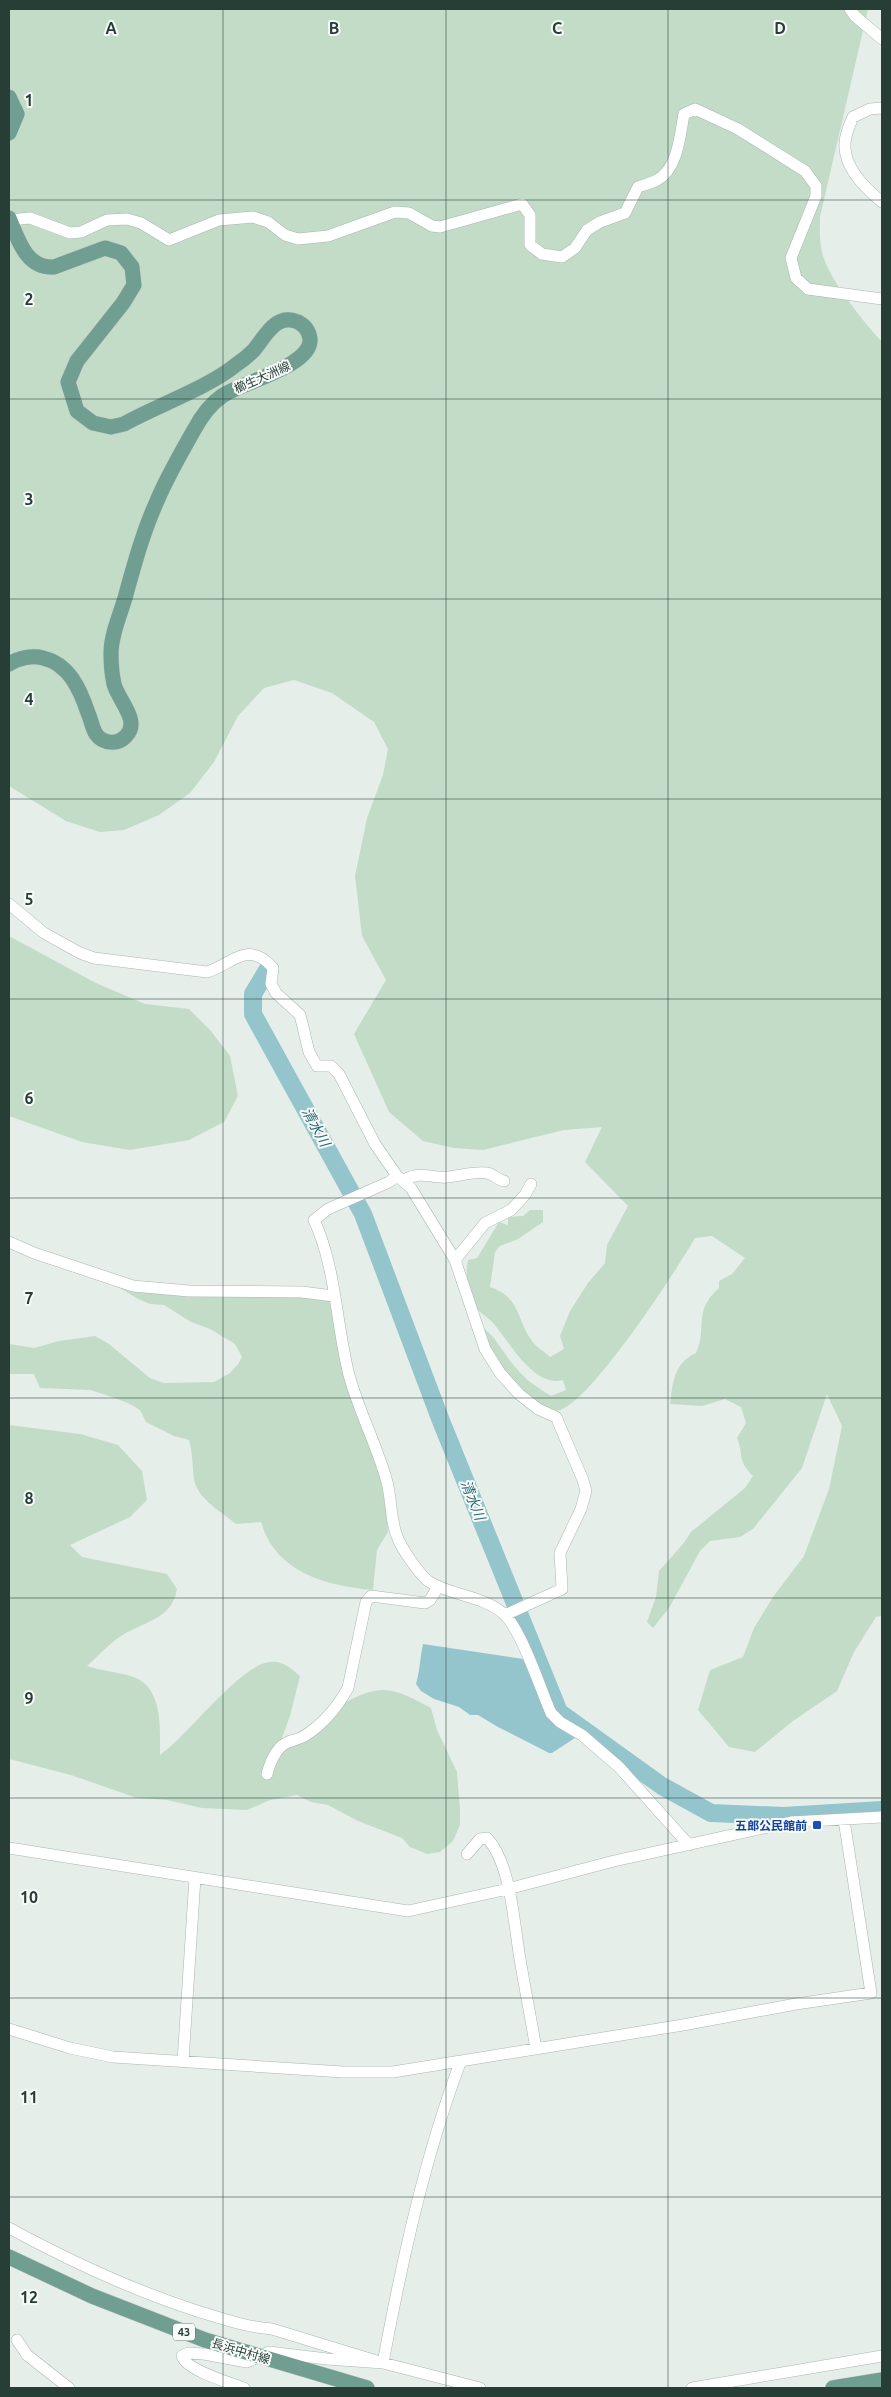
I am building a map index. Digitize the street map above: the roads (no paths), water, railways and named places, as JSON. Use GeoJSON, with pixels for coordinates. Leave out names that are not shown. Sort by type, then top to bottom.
{"type":"FeatureCollection","features":[{"type":"Feature","properties":{"kind":"main road"},"geometry":{"type":"LineString","coordinates":[[9,97],[17,114],[9,133]]}},
{"type":"Feature","properties":{"kind":"main road","name":"櫛生大洲線"},"geometry":{"type":"LineString","coordinates":[[9,219],[25,254],[35,263],[45,268],[54,267],[105,248],[121,253],[132,267],[134,285],[122,304],[77,361],[68,382],[77,411],[93,423],[111,427],[124,424],[229,371],[253,351],[270,328],[282,320],[293,320],[303,324],[310,335],[310,346],[303,357],[232,390],[211,405],[196,427],[157,499],[142,540],[111,651],[114,683],[119,698],[131,716],[131,728],[126,736],[116,742],[105,742],[96,734],[85,702],[73,679],[57,662],[40,657],[28,657],[9,664]]}},
{"type":"Feature","properties":{"kind":"main road","name":"長浜中村線"},"geometry":{"type":"LineString","coordinates":[[9,2257],[92,2296],[204,2340],[367,2388]]}},
{"type":"Feature","properties":{"kind":"main road"},"geometry":{"type":"LineString","coordinates":[[833,2388],[882,2380]]}},
{"type":"Feature","properties":{"kind":"street"},"geometry":{"type":"LineString","coordinates":[[850,9],[855,16],[882,39]]}},
{"type":"Feature","properties":{"kind":"street"},"geometry":{"type":"LineString","coordinates":[[9,219],[30,218],[70,232],[81,232],[107,220],[128,219],[142,223],[169,240],[219,220],[253,217],[268,222],[285,235],[298,240],[328,236],[395,212],[409,213],[432,226],[440,227],[522,204],[530,215],[532,235],[530,245],[542,254],[562,257],[575,248],[587,230],[600,222],[625,213],[638,186],[658,180],[661,177],[676,152],[684,114],[694,108],[738,129],[805,171],[816,186],[816,196],[791,258],[796,278],[808,289],[882,299]]}},
{"type":"Feature","properties":{"kind":"street"},"geometry":{"type":"LineString","coordinates":[[882,108],[870,109],[853,117],[846,137],[845,148],[848,163],[866,189],[882,202]]}},
{"type":"Feature","properties":{"kind":"street"},"geometry":{"type":"LineString","coordinates":[[9,904],[44,933],[80,953],[94,958],[207,972],[225,966],[239,956],[256,957],[274,968],[271,984],[276,993],[300,1015],[309,1052],[317,1066],[331,1066],[339,1074],[375,1144],[400,1178],[411,1188],[455,1260],[485,1349],[500,1373],[519,1394],[538,1409],[556,1417],[586,1490],[581,1509],[560,1553],[562,1589],[505,1615]]}},
{"type":"Feature","properties":{"kind":"street"},"geometry":{"type":"LineString","coordinates":[[504,1181],[488,1173],[443,1178],[426,1174],[413,1175],[389,1182],[328,1209],[314,1220],[323,1238],[350,1376],[387,1482],[394,1530],[400,1543],[426,1580],[438,1587],[480,1600],[505,1615],[519,1638],[551,1713],[560,1722],[582,1735],[619,1767],[688,1845]]}},
{"type":"Feature","properties":{"kind":"street"},"geometry":{"type":"LineString","coordinates":[[455,1260],[486,1223],[511,1210],[531,1184]]}},
{"type":"Feature","properties":{"kind":"street"},"geometry":{"type":"LineString","coordinates":[[9,1242],[34,1253],[133,1286],[189,1291],[302,1292],[334,1296]]}},
{"type":"Feature","properties":{"kind":"street"},"geometry":{"type":"LineString","coordinates":[[267,1774],[271,1760],[282,1746],[307,1735],[327,1717],[342,1699],[348,1688],[366,1602],[371,1596],[425,1603],[430,1600],[438,1587]]}},
{"type":"Feature","properties":{"kind":"street"},"geometry":{"type":"LineString","coordinates":[[9,1848],[408,1911],[508,1889],[614,1860],[791,1822],[882,1817]]}},
{"type":"Feature","properties":{"kind":"street"},"geometry":{"type":"LineString","coordinates":[[9,2029],[70,2048],[113,2057],[370,2073],[393,2072],[460,2063],[683,2026],[796,2004],[871,1993],[844,1820]]}},
{"type":"Feature","properties":{"kind":"street"},"geometry":{"type":"LineString","coordinates":[[467,1854],[480,1839],[487,1838],[493,1844],[498,1857],[508,1889],[536,2049]]}},
{"type":"Feature","properties":{"kind":"street"},"geometry":{"type":"LineString","coordinates":[[183,2061],[196,1878]]}},
{"type":"Feature","properties":{"kind":"street"},"geometry":{"type":"LineString","coordinates":[[383,2362],[397,2283],[417,2205],[439,2122],[460,2063]]}},
{"type":"Feature","properties":{"kind":"street"},"geometry":{"type":"LineString","coordinates":[[9,2228],[105,2276],[164,2300],[253,2328],[272,2329],[480,2388]]}},
{"type":"Feature","properties":{"kind":"street"},"geometry":{"type":"LineString","coordinates":[[17,2340],[26,2355],[69,2388]]}},
{"type":"Feature","properties":{"kind":"street"},"geometry":{"type":"LineString","coordinates":[[244,2388],[191,2367],[183,2361],[182,2356],[188,2353],[204,2354],[247,2362],[269,2352],[327,2360],[383,2362]]}},
{"type":"Feature","properties":{"kind":"street"},"geometry":{"type":"LineString","coordinates":[[692,2388],[882,2356]]}},
{"type":"Feature","properties":{"kind":"water"},"geometry":{"type":"Polygon","coordinates":[[[423,1644],[523,1659],[537,1692],[557,1727],[575,1738],[549,1753],[478,1715],[470,1715],[459,1707],[434,1699],[421,1691],[416,1684],[423,1644]]]}},
{"type":"Feature","properties":{"kind":"waterway","name":"清水川"},"geometry":{"type":"LineString","coordinates":[[268,969],[253,994],[253,1014],[363,1214],[441,1421],[559,1712],[662,1786],[711,1813],[784,1816],[882,1810]]}},
{"type":"Feature","properties":{"kind":"place","name":"五郎公民館前"},"geometry":{"type":"Point","coordinates":[817,1825]}}]}
